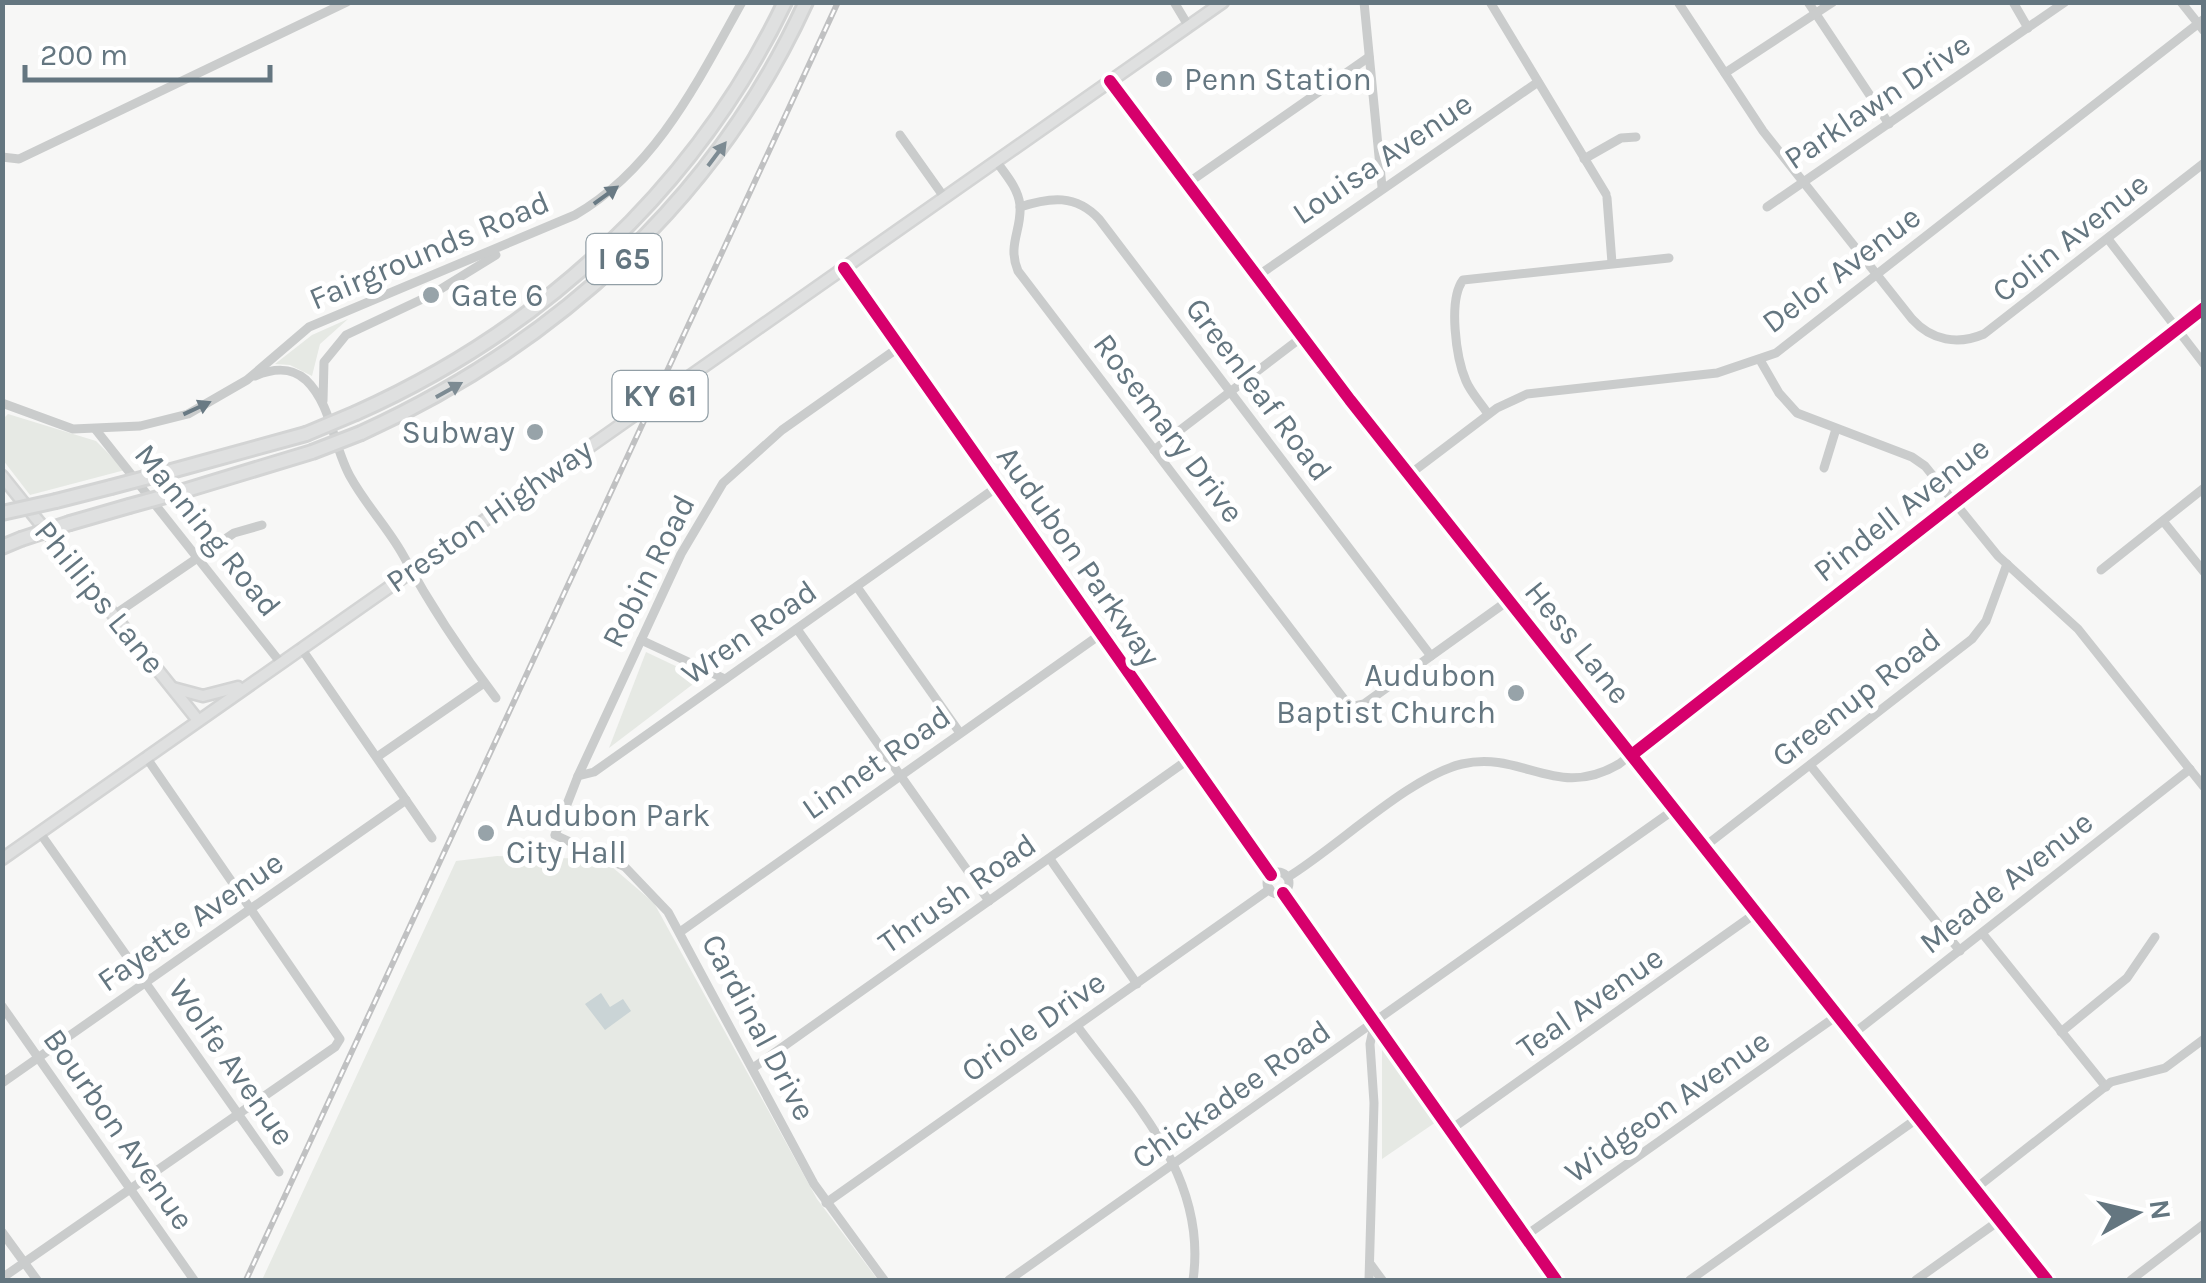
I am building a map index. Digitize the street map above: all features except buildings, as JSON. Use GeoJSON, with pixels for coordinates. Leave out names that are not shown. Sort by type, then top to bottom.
{"type":"FeatureCollection","features":[{"type":"Feature","properties":{"kind":"highway","name":"I 65"},"geometry":{"type":"LineString","coordinates":[[2,513],[306,434],[356,414],[483,345],[544,302],[603,252],[697,146],[751,66],[785,2]]}},
{"type":"Feature","properties":{"kind":"highway","name":"I 65"},"geometry":{"type":"LineString","coordinates":[[2,547],[312,452],[361,433],[490,365],[561,314],[625,258],[683,196],[738,125],[806,2]]}},
{"type":"Feature","properties":{"kind":"main road","name":"Preston Highway"},"geometry":{"type":"LineString","coordinates":[[2,859],[1223,2]]}},
{"type":"Feature","properties":{"kind":"main road","name":"Phillips Lane"},"geometry":{"type":"LineString","coordinates":[[2,476],[197,719]]}},
{"type":"Feature","properties":{"kind":"main road"},"geometry":{"type":"LineString","coordinates":[[173,688],[202,696],[248,684]]}},
{"type":"Feature","properties":{"kind":"street"},"geometry":{"type":"LineString","coordinates":[[2,158],[19,158],[347,2]]}},
{"type":"Feature","properties":{"kind":"street","name":"Fairgrounds Road"},"geometry":{"type":"LineString","coordinates":[[2,404],[60,425],[96,430],[188,414],[247,380],[309,327],[520,240],[590,206],[627,178],[684,103],[742,2]]}},
{"type":"Feature","properties":{"kind":"street"},"geometry":{"type":"LineString","coordinates":[[1174,2],[1188,27]]}},
{"type":"Feature","properties":{"kind":"street"},"geometry":{"type":"LineString","coordinates":[[1490,2],[1606,196],[1612,262]]}},
{"type":"Feature","properties":{"kind":"street"},"geometry":{"type":"LineString","coordinates":[[1678,2],[1803,182],[1878,273]]}},
{"type":"Feature","properties":{"kind":"street"},"geometry":{"type":"LineString","coordinates":[[1808,2],[1889,124]]}},
{"type":"Feature","properties":{"kind":"street"},"geometry":{"type":"LineString","coordinates":[[1725,73],[1833,2]]}},
{"type":"Feature","properties":{"kind":"street"},"geometry":{"type":"LineString","coordinates":[[2013,2],[2028,28]]}},
{"type":"Feature","properties":{"kind":"street","name":"Parklawn Drive"},"geometry":{"type":"LineString","coordinates":[[1766,207],[2065,2]]}},
{"type":"Feature","properties":{"kind":"street"},"geometry":{"type":"LineString","coordinates":[[2181,2],[2202,24]]}},
{"type":"Feature","properties":{"kind":"street"},"geometry":{"type":"LineString","coordinates":[[1364,5],[1382,187]]}},
{"type":"Feature","properties":{"kind":"street","name":"Delor Avenue"},"geometry":{"type":"LineString","coordinates":[[1410,474],[1488,414],[1546,390],[1717,373],[1760,360],[1787,345],[2202,24]]}},
{"type":"Feature","properties":{"kind":"street"},"geometry":{"type":"LineString","coordinates":[[1185,184],[1369,58]]}},
{"type":"Feature","properties":{"kind":"street","name":"Hess Lane"},"geometry":{"type":"LineString","coordinates":[[1110,82],[1302,337],[2046,1280]]}},
{"type":"Feature","properties":{"kind":"street","name":"Louisa Avenue"},"geometry":{"type":"LineString","coordinates":[[1256,277],[1538,82]]}},
{"type":"Feature","properties":{"kind":"street"},"geometry":{"type":"LineString","coordinates":[[900,135],[944,198]]}},
{"type":"Feature","properties":{"kind":"street"},"geometry":{"type":"LineString","coordinates":[[1584,159],[1622,138],[1636,136]]}},
{"type":"Feature","properties":{"kind":"street"},"geometry":{"type":"LineString","coordinates":[[996,162],[1015,187],[1020,208]]}},
{"type":"Feature","properties":{"kind":"street","name":"Colin Avenue"},"geometry":{"type":"LineString","coordinates":[[1878,273],[1924,330],[1961,340],[1998,325],[2204,163]]}},
{"type":"Feature","properties":{"kind":"street","name":"Greenleaf Road"},"geometry":{"type":"LineString","coordinates":[[1020,208],[1063,199],[1092,212],[1431,656]]}},
{"type":"Feature","properties":{"kind":"street","name":"Rosemary Drive"},"geometry":{"type":"LineString","coordinates":[[1020,208],[1012,246],[1018,270],[1354,708],[1431,656]]}},
{"type":"Feature","properties":{"kind":"street"},"geometry":{"type":"LineString","coordinates":[[2108,239],[2204,364]]}},
{"type":"Feature","properties":{"kind":"street"},"geometry":{"type":"LineString","coordinates":[[323,404],[324,362],[346,335],[431,295],[520,240]]}},
{"type":"Feature","properties":{"kind":"street"},"geometry":{"type":"LineString","coordinates":[[1488,414],[1469,388],[1462,367],[1455,296],[1460,283],[1474,275],[1669,258]]}},
{"type":"Feature","properties":{"kind":"street","name":"Audubon Parkway"},"geometry":{"type":"LineString","coordinates":[[844,268],[1271,875]]}},
{"type":"Feature","properties":{"kind":"street","name":"Pindell Avenue"},"geometry":{"type":"LineString","coordinates":[[1632,754],[2204,308]]}},
{"type":"Feature","properties":{"kind":"street"},"geometry":{"type":"LineString","coordinates":[[1154,450],[1302,337]]}},
{"type":"Feature","properties":{"kind":"street","name":"Robin Road"},"geometry":{"type":"LineString","coordinates":[[578,776],[700,517],[732,472],[782,430],[898,348]]}},
{"type":"Feature","properties":{"kind":"street"},"geometry":{"type":"LineString","coordinates":[[1760,360],[1791,408],[1919,461],[2006,564],[2078,628],[2204,787]]}},
{"type":"Feature","properties":{"kind":"street"},"geometry":{"type":"LineString","coordinates":[[247,380],[273,369],[286,370],[308,382],[323,404],[350,477],[496,698]]}},
{"type":"Feature","properties":{"kind":"street"},"geometry":{"type":"LineString","coordinates":[[1824,468],[1836,429]]}},
{"type":"Feature","properties":{"kind":"street","name":"Manning Road"},"geometry":{"type":"LineString","coordinates":[[96,430],[280,662]]}},
{"type":"Feature","properties":{"kind":"street","name":"Wren Road"},"geometry":{"type":"LineString","coordinates":[[578,776],[594,772],[997,487]]}},
{"type":"Feature","properties":{"kind":"street"},"geometry":{"type":"LineString","coordinates":[[2101,570],[2204,488]]}},
{"type":"Feature","properties":{"kind":"street"},"geometry":{"type":"LineString","coordinates":[[2163,521],[2204,572]]}},
{"type":"Feature","properties":{"kind":"street"},"geometry":{"type":"LineString","coordinates":[[114,615],[246,526],[262,525]]}},
{"type":"Feature","properties":{"kind":"street","name":"Greenup Road"},"geometry":{"type":"LineString","coordinates":[[1704,846],[1972,639],[1986,621],[2006,564]]}},
{"type":"Feature","properties":{"kind":"street"},"geometry":{"type":"LineString","coordinates":[[857,587],[960,733]]}},
{"type":"Feature","properties":{"kind":"street"},"geometry":{"type":"LineString","coordinates":[[1431,656],[1508,600]]}},
{"type":"Feature","properties":{"kind":"street"},"geometry":{"type":"LineString","coordinates":[[797,629],[988,901]]}},
{"type":"Feature","properties":{"kind":"street","name":"Linnet Road"},"geometry":{"type":"LineString","coordinates":[[680,932],[1101,634]]}},
{"type":"Feature","properties":{"kind":"street"},"geometry":{"type":"LineString","coordinates":[[641,640],[725,679]]}},
{"type":"Feature","properties":{"kind":"street"},"geometry":{"type":"LineString","coordinates":[[302,648],[432,838]]}},
{"type":"Feature","properties":{"kind":"street"},"geometry":{"type":"LineString","coordinates":[[376,757],[484,682]]}},
{"type":"Feature","properties":{"kind":"street"},"geometry":{"type":"LineString","coordinates":[[1288,877],[1454,766],[1494,761],[1548,778],[1579,780],[1606,771],[1632,754]]}},
{"type":"Feature","properties":{"kind":"street"},"geometry":{"type":"LineString","coordinates":[[2,1278],[336,1047],[340,1039],[146,757]]}},
{"type":"Feature","properties":{"kind":"street","name":"Thrush Road"},"geometry":{"type":"LineString","coordinates":[[752,1068],[1190,759]]}},
{"type":"Feature","properties":{"kind":"street"},"geometry":{"type":"LineString","coordinates":[[1810,765],[1960,951]]}},
{"type":"Feature","properties":{"kind":"street","name":"Meade Avenue"},"geometry":{"type":"LineString","coordinates":[[1852,1034],[2190,769]]}},
{"type":"Feature","properties":{"kind":"street","name":"Cardinal Drive"},"geometry":{"type":"LineString","coordinates":[[578,776],[555,835],[615,860],[635,874],[680,932],[826,1203],[884,1280]]}},
{"type":"Feature","properties":{"kind":"street","name":"Fayette Avenue"},"geometry":{"type":"LineString","coordinates":[[2,1083],[406,800]]}},
{"type":"Feature","properties":{"kind":"street","name":"Chickadee Road"},"geometry":{"type":"LineString","coordinates":[[1009,1280],[1675,809]]}},
{"type":"Feature","properties":{"kind":"street","name":"Wolfe Avenue"},"geometry":{"type":"LineString","coordinates":[[40,833],[279,1172]]}},
{"type":"Feature","properties":{"kind":"street"},"geometry":{"type":"LineString","coordinates":[[1050,859],[1137,984]]}},
{"type":"Feature","properties":{"kind":"street"},"geometry":{"type":"LineString","coordinates":[[1288,877],[1281,872],[1271,875],[1270,889],[1283,893],[1556,1280]]}},
{"type":"Feature","properties":{"kind":"street"},"geometry":{"type":"LineString","coordinates":[[1283,893],[1288,877]]}},
{"type":"Feature","properties":{"kind":"street","name":"Oriole Drive"},"geometry":{"type":"LineString","coordinates":[[826,1203],[1270,889]]}},
{"type":"Feature","properties":{"kind":"street","name":"Teal Avenue"},"geometry":{"type":"LineString","coordinates":[[1450,1130],[1756,913]]}},
{"type":"Feature","properties":{"kind":"street"},"geometry":{"type":"LineString","coordinates":[[1982,933],[2106,1087]]}},
{"type":"Feature","properties":{"kind":"street"},"geometry":{"type":"LineString","coordinates":[[2062,1032],[2127,978],[2156,937]]}},
{"type":"Feature","properties":{"kind":"street","name":"Bourbon Avenue"},"geometry":{"type":"LineString","coordinates":[[2,1006],[194,1280]]}},
{"type":"Feature","properties":{"kind":"street","name":"Widgeon Avenue"},"geometry":{"type":"LineString","coordinates":[[1525,1236],[1838,1016]]}},
{"type":"Feature","properties":{"kind":"street"},"geometry":{"type":"LineString","coordinates":[[1369,1280],[1374,1104],[1370,1044],[1374,1025]]}},
{"type":"Feature","properties":{"kind":"street"},"geometry":{"type":"LineString","coordinates":[[1077,1026],[1176,1164],[1195,1233],[1193,1280]]}},
{"type":"Feature","properties":{"kind":"street"},"geometry":{"type":"LineString","coordinates":[[1975,1188],[2106,1087],[2123,1076],[2164,1068],[2204,1038]]}},
{"type":"Feature","properties":{"kind":"street"},"geometry":{"type":"LineString","coordinates":[[1690,1280],[1918,1118]]}},
{"type":"Feature","properties":{"kind":"street"},"geometry":{"type":"LineString","coordinates":[[1916,1280],[2000,1220]]}},
{"type":"Feature","properties":{"kind":"street"},"geometry":{"type":"LineString","coordinates":[[2131,1280],[2204,1224]]}},
{"type":"Feature","properties":{"kind":"street"},"geometry":{"type":"LineString","coordinates":[[2,1232],[37,1280]]}},
{"type":"Feature","properties":{"kind":"street"},"geometry":{"type":"LineString","coordinates":[[1371,1265],[1382,1280]]}},
{"type":"Feature","properties":{"kind":"shaded area"},"geometry":{"type":"Polygon","coordinates":[[[348,319],[320,344],[312,376],[290,365],[275,364],[312,335],[348,319]]]}},
{"type":"Feature","properties":{"kind":"shaded area"},"geometry":{"type":"Polygon","coordinates":[[[8,414],[96,441],[125,470],[30,495],[3,460],[3,419],[8,414]]]}},
{"type":"Feature","properties":{"kind":"shaded area"},"geometry":{"type":"Polygon","coordinates":[[[646,652],[701,678],[609,748],[646,652]]]}},
{"type":"Feature","properties":{"kind":"shaded area"},"geometry":{"type":"Polygon","coordinates":[[[497,856],[590,859],[611,866],[654,903],[817,1199],[878,1280],[262,1280],[456,861],[497,856]]]}},
{"type":"Feature","properties":{"kind":"shaded area"},"geometry":{"type":"Polygon","coordinates":[[[601,993],[610,1007],[623,999],[631,1011],[605,1030],[585,1004],[601,993]]]}},
{"type":"Feature","properties":{"kind":"shaded area"},"geometry":{"type":"Polygon","coordinates":[[[1382,1045],[1436,1122],[1382,1159],[1382,1045]]]}},
{"type":"Feature","properties":{"kind":"railway"},"geometry":{"type":"LineString","coordinates":[[246,1280],[838,2]]}},
{"type":"Feature","properties":{"kind":"cycle path"},"geometry":{"type":"LineString","coordinates":[[1110,81],[1350,400],[2047,1280]]}},
{"type":"Feature","properties":{"kind":"cycle path"},"geometry":{"type":"LineString","coordinates":[[844,268],[1271,875]]}},
{"type":"Feature","properties":{"kind":"cycle path"},"geometry":{"type":"LineString","coordinates":[[1633,754],[2204,308]]}},
{"type":"Feature","properties":{"kind":"cycle path"},"geometry":{"type":"LineString","coordinates":[[1283,893],[1556,1280]]}},
{"type":"Feature","properties":{"kind":"place","name":"Penn Station"},"geometry":{"type":"Point","coordinates":[1164,79]}},
{"type":"Feature","properties":{"kind":"place","name":"Gate 6"},"geometry":{"type":"Point","coordinates":[431,295]}},
{"type":"Feature","properties":{"kind":"place","name":"Subway"},"geometry":{"type":"Point","coordinates":[535,432]}},
{"type":"Feature","properties":{"kind":"place","name":"Audubon Baptist Church"},"geometry":{"type":"Point","coordinates":[1516,693]}},
{"type":"Feature","properties":{"kind":"place","name":"Audubon Park City Hall"},"geometry":{"type":"Point","coordinates":[486,833]}}]}
